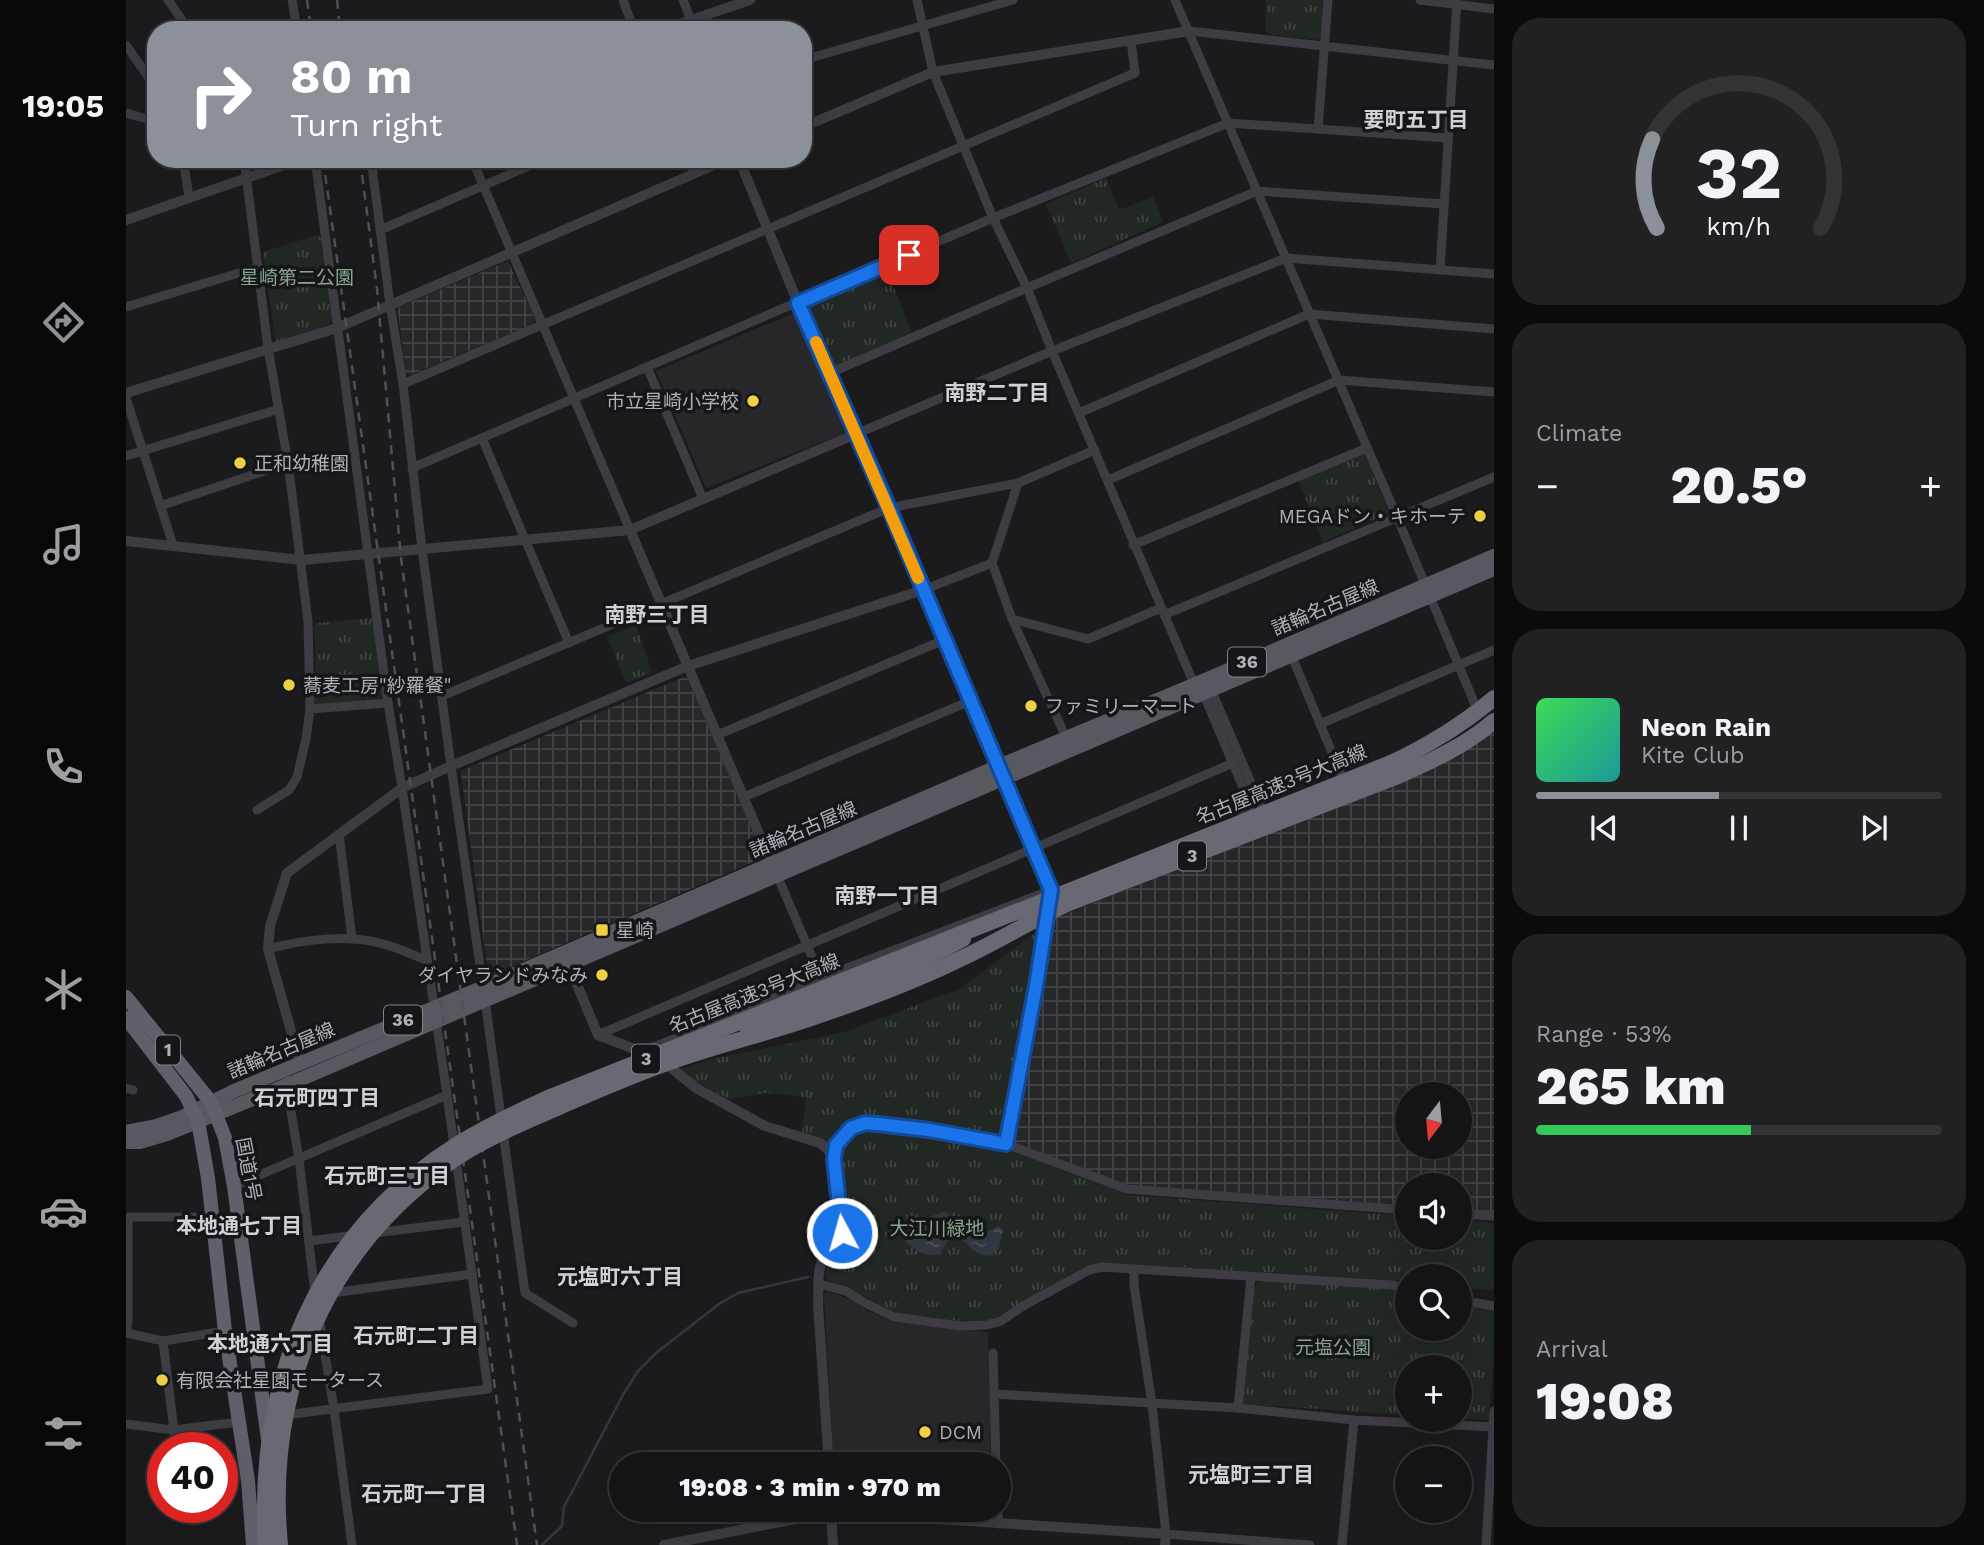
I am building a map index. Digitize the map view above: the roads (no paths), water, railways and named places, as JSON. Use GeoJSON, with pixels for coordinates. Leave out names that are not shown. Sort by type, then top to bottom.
{"type":"FeatureCollection","features":[{"type":"Feature","properties":{"kind":"highway","name":"名古屋高速3号大高線"},"geometry":{"type":"LineString","coordinates":[[266,1545],[264,1499],[272,1422],[281,1380],[300,1329],[319,1288],[353,1238],[380,1207],[435,1159],[487,1127],[548,1098],[1391,763],[1444,735],[1494,699]]}},
{"type":"Feature","properties":{"kind":"highway","name":"名古屋高速3号大高線"},"geometry":{"type":"LineString","coordinates":[[670,1062],[816,1017],[934,971],[1069,903],[1398,776],[1451,751],[1494,721]]}},
{"type":"Feature","properties":{"kind":"highway"},"geometry":{"type":"LineString","coordinates":[[670,1062],[884,977],[992,925],[1259,819],[1263,811]]}},
{"type":"Feature","properties":{"kind":"highway","name":"国道1号"},"geometry":{"type":"LineString","coordinates":[[126,997],[213,1108],[225,1138],[234,1186],[282,1545]]}},
{"type":"Feature","properties":{"kind":"highway","name":"1"},"geometry":{"type":"LineString","coordinates":[[126,1018],[186,1096],[196,1116],[208,1178],[225,1331],[248,1481],[253,1545]]}},
{"type":"Feature","properties":{"kind":"highway","name":"3"},"geometry":{"type":"LineString","coordinates":[[282,1545],[278,1527],[278,1463],[284,1420],[298,1366],[306,1341],[325,1303],[361,1245],[402,1201],[459,1157],[520,1124],[670,1062]]}},
{"type":"Feature","properties":{"kind":"main road","name":"諸輪名古屋線"},"geometry":{"type":"LineString","coordinates":[[213,1108],[234,1091],[300,1063],[484,994],[1427,591],[1494,556]]}},
{"type":"Feature","properties":{"kind":"main road","name":"諸輪名古屋線"},"geometry":{"type":"LineString","coordinates":[[1427,591],[1494,569]]}},
{"type":"Feature","properties":{"kind":"main road","name":"諸輪名古屋線"},"geometry":{"type":"LineString","coordinates":[[126,1142],[140,1142],[213,1108],[287,1085],[435,1014]]}},
{"type":"Feature","properties":{"kind":"main road","name":"諸輪名古屋線"},"geometry":{"type":"LineString","coordinates":[[126,1132],[196,1116]]}},
{"type":"Feature","properties":{"kind":"street"},"geometry":{"type":"LineString","coordinates":[[168,0],[183,21]]}},
{"type":"Feature","properties":{"kind":"street"},"geometry":{"type":"LineString","coordinates":[[292,0],[295,21]]}},
{"type":"Feature","properties":{"kind":"street"},"geometry":{"type":"LineString","coordinates":[[623,0],[631,21]]}},
{"type":"Feature","properties":{"kind":"street"},"geometry":{"type":"LineString","coordinates":[[684,0],[692,21]]}},
{"type":"Feature","properties":{"kind":"street"},"geometry":{"type":"LineString","coordinates":[[702,21],[750,0]]}},
{"type":"Feature","properties":{"kind":"street"},"geometry":{"type":"LineString","coordinates":[[917,0],[933,72],[993,218],[1027,288],[1133,545],[1191,677],[1205,687],[1263,811],[1425,744],[1476,707],[1494,699]]}},
{"type":"Feature","properties":{"kind":"street"},"geometry":{"type":"LineString","coordinates":[[812,57],[1013,0]]}},
{"type":"Feature","properties":{"kind":"street"},"geometry":{"type":"LineString","coordinates":[[1175,0],[1476,707]]}},
{"type":"Feature","properties":{"kind":"street"},"geometry":{"type":"LineString","coordinates":[[1318,129],[1328,0]]}},
{"type":"Feature","properties":{"kind":"street"},"geometry":{"type":"LineString","coordinates":[[1420,0],[1457,2],[1494,9]]}},
{"type":"Feature","properties":{"kind":"street"},"geometry":{"type":"LineString","coordinates":[[1440,270],[1457,2]]}},
{"type":"Feature","properties":{"kind":"street"},"geometry":{"type":"LineString","coordinates":[[812,123],[933,72],[1189,31],[1494,65]]}},
{"type":"Feature","properties":{"kind":"street"},"geometry":{"type":"LineString","coordinates":[[403,384],[1135,73],[1131,40]]}},
{"type":"Feature","properties":{"kind":"street"},"geometry":{"type":"LineString","coordinates":[[126,45],[147,75]]}},
{"type":"Feature","properties":{"kind":"street"},"geometry":{"type":"LineString","coordinates":[[126,113],[147,119]]}},
{"type":"Feature","properties":{"kind":"street"},"geometry":{"type":"LineString","coordinates":[[412,468],[993,218],[1228,123],[1448,138]]}},
{"type":"Feature","properties":{"kind":"street"},"geometry":{"type":"LineString","coordinates":[[184,168],[189,197]]}},
{"type":"Feature","properties":{"kind":"street"},"geometry":{"type":"LineString","coordinates":[[246,168],[268,348],[302,560],[308,621],[310,709],[297,777],[289,790],[257,810]]}},
{"type":"Feature","properties":{"kind":"street"},"geometry":{"type":"LineString","coordinates":[[126,219],[274,168]]}},
{"type":"Feature","properties":{"kind":"street"},"geometry":{"type":"LineString","coordinates":[[264,1417],[488,1389],[388,703],[316,168]]}},
{"type":"Feature","properties":{"kind":"street"},"geometry":{"type":"LineString","coordinates":[[372,168],[403,384],[451,766],[525,1293],[573,1323]]}},
{"type":"Feature","properties":{"kind":"street"},"geometry":{"type":"LineString","coordinates":[[476,168],[821,978]]}},
{"type":"Feature","properties":{"kind":"street"},"geometry":{"type":"LineString","coordinates":[[380,230],[525,168]]}},
{"type":"Feature","properties":{"kind":"street"},"geometry":{"type":"LineString","coordinates":[[173,545],[126,395],[337,328],[707,168]]}},
{"type":"Feature","properties":{"kind":"street"},"geometry":{"type":"LineString","coordinates":[[743,168],[798,303],[889,508],[1051,890],[1006,1144]]}},
{"type":"Feature","properties":{"kind":"street"},"geometry":{"type":"LineString","coordinates":[[830,373],[1257,191],[1444,204]]}},
{"type":"Feature","properties":{"kind":"street"},"geometry":{"type":"LineString","coordinates":[[126,541],[302,560],[630,530],[1052,351],[1286,258],[1494,274]]}},
{"type":"Feature","properties":{"kind":"street"},"geometry":{"type":"LineString","coordinates":[[126,307],[259,267]]}},
{"type":"Feature","properties":{"kind":"street"},"geometry":{"type":"LineString","coordinates":[[1079,413],[1309,314],[1494,329]]}},
{"type":"Feature","properties":{"kind":"street"},"geometry":{"type":"LineString","coordinates":[[647,367],[703,499]]}},
{"type":"Feature","properties":{"kind":"street"},"geometry":{"type":"LineString","coordinates":[[1108,480],[1339,380],[1494,392]]}},
{"type":"Feature","properties":{"kind":"street"},"geometry":{"type":"LineString","coordinates":[[126,456],[279,409]]}},
{"type":"Feature","properties":{"kind":"street"},"geometry":{"type":"LineString","coordinates":[[482,438],[569,642]]}},
{"type":"Feature","properties":{"kind":"street"},"geometry":{"type":"LineString","coordinates":[[1133,545],[1367,448]]}},
{"type":"Feature","properties":{"kind":"street"},"geometry":{"type":"LineString","coordinates":[[442,696],[889,508],[1018,483],[1095,450]]}},
{"type":"Feature","properties":{"kind":"street"},"geometry":{"type":"LineString","coordinates":[[160,506],[288,463]]}},
{"type":"Feature","properties":{"kind":"street"},"geometry":{"type":"LineString","coordinates":[[1012,619],[1088,639],[1162,612],[1494,477]]}},
{"type":"Feature","properties":{"kind":"street"},"geometry":{"type":"LineString","coordinates":[[1018,483],[992,563],[1012,619],[1068,744]]}},
{"type":"Feature","properties":{"kind":"street"},"geometry":{"type":"LineString","coordinates":[[300,1063],[268,949],[270,926],[286,873],[402,788],[688,666],[923,590],[992,563]]}},
{"type":"Feature","properties":{"kind":"street"},"geometry":{"type":"LineString","coordinates":[[717,735],[944,640]]}},
{"type":"Feature","properties":{"kind":"street"},"geometry":{"type":"LineString","coordinates":[[1289,650],[1343,779]]}},
{"type":"Feature","properties":{"kind":"street"},"geometry":{"type":"LineString","coordinates":[[1320,724],[1494,650]]}},
{"type":"Feature","properties":{"kind":"street"},"geometry":{"type":"LineString","coordinates":[[642,1052],[821,978],[1245,815],[1250,804],[1205,687]]}},
{"type":"Feature","properties":{"kind":"street"},"geometry":{"type":"LineString","coordinates":[[744,797],[971,701]]}},
{"type":"Feature","properties":{"kind":"street"},"geometry":{"type":"LineString","coordinates":[[310,709],[388,703]]}},
{"type":"Feature","properties":{"kind":"street"},"geometry":{"type":"LineString","coordinates":[[598,1035],[1233,763]]}},
{"type":"Feature","properties":{"kind":"street"},"geometry":{"type":"LineString","coordinates":[[1048,912],[1276,824],[1282,821],[1303,797],[1316,790]]}},
{"type":"Feature","properties":{"kind":"street"},"geometry":{"type":"LineString","coordinates":[[339,834],[352,939]]}},
{"type":"Feature","properties":{"kind":"street"},"geometry":{"type":"LineString","coordinates":[[268,949],[323,939],[352,939],[388,945],[426,960]]}},
{"type":"Feature","properties":{"kind":"street"},"geometry":{"type":"LineString","coordinates":[[567,958],[598,1035],[669,1066],[696,1088],[765,1126],[820,1143],[834,1159]]}},
{"type":"Feature","properties":{"kind":"street"},"geometry":{"type":"LineString","coordinates":[[284,1070],[299,1159],[352,1545]]}},
{"type":"Feature","properties":{"kind":"street"},"geometry":{"type":"LineString","coordinates":[[234,1186],[447,1095]]}},
{"type":"Feature","properties":{"kind":"street"},"geometry":{"type":"LineString","coordinates":[[828,1452],[818,1305],[819,1268],[824,1256],[842,1233],[834,1159],[836,1145],[851,1128],[865,1123],[929,1130],[1006,1144],[1127,1189],[1395,1209]]}},
{"type":"Feature","properties":{"kind":"street"},"geometry":{"type":"LineString","coordinates":[[1472,1215],[1494,1216]]}},
{"type":"Feature","properties":{"kind":"street"},"geometry":{"type":"LineString","coordinates":[[212,1217],[128,1217],[126,1333],[163,1341],[225,1331]]}},
{"type":"Feature","properties":{"kind":"street"},"geometry":{"type":"LineString","coordinates":[[309,1241],[464,1222]]}},
{"type":"Feature","properties":{"kind":"street"},"geometry":{"type":"LineString","coordinates":[[819,1284],[846,1291],[894,1317],[952,1325],[987,1325],[1000,1321],[1089,1270],[1102,1267],[1395,1286]]}},
{"type":"Feature","properties":{"kind":"street"},"geometry":{"type":"LineString","coordinates":[[1134,1269],[1166,1540]]}},
{"type":"Feature","properties":{"kind":"street"},"geometry":{"type":"LineString","coordinates":[[316,1295],[472,1274]]}},
{"type":"Feature","properties":{"kind":"street"},"geometry":{"type":"LineString","coordinates":[[1238,1408],[1251,1277]]}},
{"type":"Feature","properties":{"kind":"street"},"geometry":{"type":"LineString","coordinates":[[1472,1302],[1494,1306]]}},
{"type":"Feature","properties":{"kind":"street"},"geometry":{"type":"LineString","coordinates":[[163,1341],[173,1430]]}},
{"type":"Feature","properties":{"kind":"street"},"geometry":{"type":"LineString","coordinates":[[993,1353],[996,1452]]}},
{"type":"Feature","properties":{"kind":"street"},"geometry":{"type":"LineString","coordinates":[[994,1394],[1238,1408],[1354,1420],[1493,1427]]}},
{"type":"Feature","properties":{"kind":"street"},"geometry":{"type":"LineString","coordinates":[[1486,1545],[1494,1411]]}},
{"type":"Feature","properties":{"kind":"street"},"geometry":{"type":"LineString","coordinates":[[1342,1545],[1354,1420]]}},
{"type":"Feature","properties":{"kind":"street"},"geometry":{"type":"LineString","coordinates":[[126,1424],[173,1430],[239,1422]]}},
{"type":"Feature","properties":{"kind":"street"},"geometry":{"type":"LineString","coordinates":[[664,1545],[777,1522]]}},
{"type":"Feature","properties":{"kind":"street"},"geometry":{"type":"LineString","coordinates":[[832,1522],[833,1545]]}},
{"type":"Feature","properties":{"kind":"street"},"geometry":{"type":"LineString","coordinates":[[972,1522],[1166,1540],[1310,1545]]}},
{"type":"Feature","properties":{"kind":"water"},"geometry":{"type":"Polygon","coordinates":[[[944,1211],[975,1232],[982,1233],[998,1226],[1003,1230],[999,1248],[990,1256],[978,1253],[958,1239],[947,1241],[940,1255],[929,1255],[912,1248],[905,1240],[910,1226],[944,1211]]]}},
{"type":"Feature","properties":{"kind":"waterway"},"geometry":{"type":"LineString","coordinates":[[542,1545],[562,1526],[564,1507],[638,1371],[656,1353],[719,1304],[738,1293],[808,1277]]}},
{"type":"Feature","properties":{"kind":"railway"},"geometry":{"type":"LineString","coordinates":[[307,0],[310,21]]}},
{"type":"Feature","properties":{"kind":"railway"},"geometry":{"type":"LineString","coordinates":[[337,0],[339,21]]}},
{"type":"Feature","properties":{"kind":"railway"},"geometry":{"type":"LineString","coordinates":[[324,168],[517,1545]]}},
{"type":"Feature","properties":{"kind":"railway"},"geometry":{"type":"LineString","coordinates":[[361,168],[377,289],[401,558],[537,1545]]}},
{"type":"Feature","properties":{"kind":"place","name":"市立星崎小学校"},"geometry":{"type":"Point","coordinates":[753,401]}},
{"type":"Feature","properties":{"kind":"place","name":"正和幼稚園"},"geometry":{"type":"Point","coordinates":[240,463]}},
{"type":"Feature","properties":{"kind":"place","name":"MEGAドン・キホーテ"},"geometry":{"type":"Point","coordinates":[1480,516]}},
{"type":"Feature","properties":{"kind":"place","name":"蕎麦工房\"紗羅餐\""},"geometry":{"type":"Point","coordinates":[289,685]}},
{"type":"Feature","properties":{"kind":"place","name":"ファミリーマート"},"geometry":{"type":"Point","coordinates":[1031,706]}},
{"type":"Feature","properties":{"kind":"place","name":"星崎"},"geometry":{"type":"Point","coordinates":[602,930]}},
{"type":"Feature","properties":{"kind":"place","name":"ダイヤランドみなみ"},"geometry":{"type":"Point","coordinates":[602,975]}},
{"type":"Feature","properties":{"kind":"place","name":"有限会社星園モータース"},"geometry":{"type":"Point","coordinates":[162,1380]}},
{"type":"Feature","properties":{"kind":"place","name":"DCM"},"geometry":{"type":"Point","coordinates":[925,1432]}},
{"type":"Feature","properties":{"kind":"district","name":"要町五丁目"},"geometry":{"type":"Point","coordinates":[1416,120]}},
{"type":"Feature","properties":{"kind":"district","name":"南野二丁目"},"geometry":{"type":"Point","coordinates":[997,393]}},
{"type":"Feature","properties":{"kind":"district","name":"南野三丁目"},"geometry":{"type":"Point","coordinates":[657,615]}},
{"type":"Feature","properties":{"kind":"district","name":"南野一丁目"},"geometry":{"type":"Point","coordinates":[887,896]}},
{"type":"Feature","properties":{"kind":"district","name":"石元町四丁目"},"geometry":{"type":"Point","coordinates":[317,1098]}},
{"type":"Feature","properties":{"kind":"district","name":"石元町三丁目"},"geometry":{"type":"Point","coordinates":[387,1176]}},
{"type":"Feature","properties":{"kind":"district","name":"本地通七丁目"},"geometry":{"type":"Point","coordinates":[239,1226]}},
{"type":"Feature","properties":{"kind":"district","name":"元塩町六丁目"},"geometry":{"type":"Point","coordinates":[620,1277]}},
{"type":"Feature","properties":{"kind":"district","name":"石元町二丁目"},"geometry":{"type":"Point","coordinates":[416,1336]}},
{"type":"Feature","properties":{"kind":"district","name":"本地通六丁目"},"geometry":{"type":"Point","coordinates":[270,1344]}},
{"type":"Feature","properties":{"kind":"district","name":"元塩町三丁目"},"geometry":{"type":"Point","coordinates":[1251,1475]}},
{"type":"Feature","properties":{"kind":"district","name":"石元町一丁目"},"geometry":{"type":"Point","coordinates":[424,1494]}},
{"type":"Feature","properties":{"kind":"park label","name":"星崎第二公園"},"geometry":{"type":"Point","coordinates":[297,277]}},
{"type":"Feature","properties":{"kind":"park label","name":"大江川緑地"},"geometry":{"type":"Point","coordinates":[937,1228]}},
{"type":"Feature","properties":{"kind":"park label","name":"元塩公園"},"geometry":{"type":"Point","coordinates":[1333,1347]}}]}
